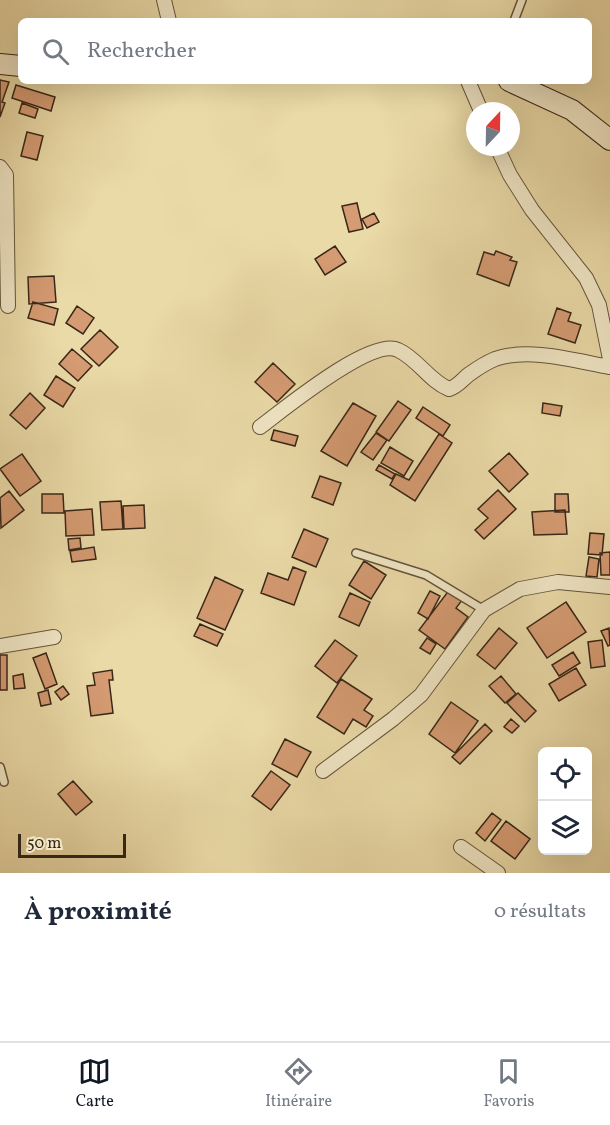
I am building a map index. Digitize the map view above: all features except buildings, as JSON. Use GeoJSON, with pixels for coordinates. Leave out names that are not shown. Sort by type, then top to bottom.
{"type":"FeatureCollection","features":[{"type":"Feature","properties":{"kind":"main road"},"geometry":{"type":"LineString","coordinates":[[0,64],[18,66]]}},
{"type":"Feature","properties":{"kind":"main road"},"geometry":{"type":"LineString","coordinates":[[516,84],[572,110],[610,140]]}},
{"type":"Feature","properties":{"kind":"street"},"geometry":{"type":"LineString","coordinates":[[166,2],[169,18]]}},
{"type":"Feature","properties":{"kind":"street"},"geometry":{"type":"LineString","coordinates":[[469,84],[477,102]]}},
{"type":"Feature","properties":{"kind":"street"},"geometry":{"type":"LineString","coordinates":[[501,156],[532,210],[586,278],[599,305],[610,359]]}},
{"type":"Feature","properties":{"kind":"street"},"geometry":{"type":"LineString","coordinates":[[0,167],[6,176],[8,306]]}},
{"type":"Feature","properties":{"kind":"street"},"geometry":{"type":"LineString","coordinates":[[260,428],[315,386],[358,359],[385,348],[396,348],[404,353],[441,386],[449,389],[457,386],[470,373],[495,359],[517,354],[559,357],[610,367]]}},
{"type":"Feature","properties":{"kind":"street"},"geometry":{"type":"LineString","coordinates":[[323,771],[393,719],[420,694],[484,610],[520,589],[558,582],[610,587]]}},
{"type":"Feature","properties":{"kind":"street"},"geometry":{"type":"LineString","coordinates":[[0,646],[54,637]]}},
{"type":"Feature","properties":{"kind":"street"},"geometry":{"type":"LineString","coordinates":[[461,847],[498,873]]}},
{"type":"Feature","properties":{"kind":"lane"},"geometry":{"type":"LineString","coordinates":[[515,18],[522,0]]}},
{"type":"Feature","properties":{"kind":"lane"},"geometry":{"type":"LineString","coordinates":[[356,553],[426,574],[484,610]]}},
{"type":"Feature","properties":{"kind":"lane"},"geometry":{"type":"LineString","coordinates":[[0,767],[4,782]]}}]}
